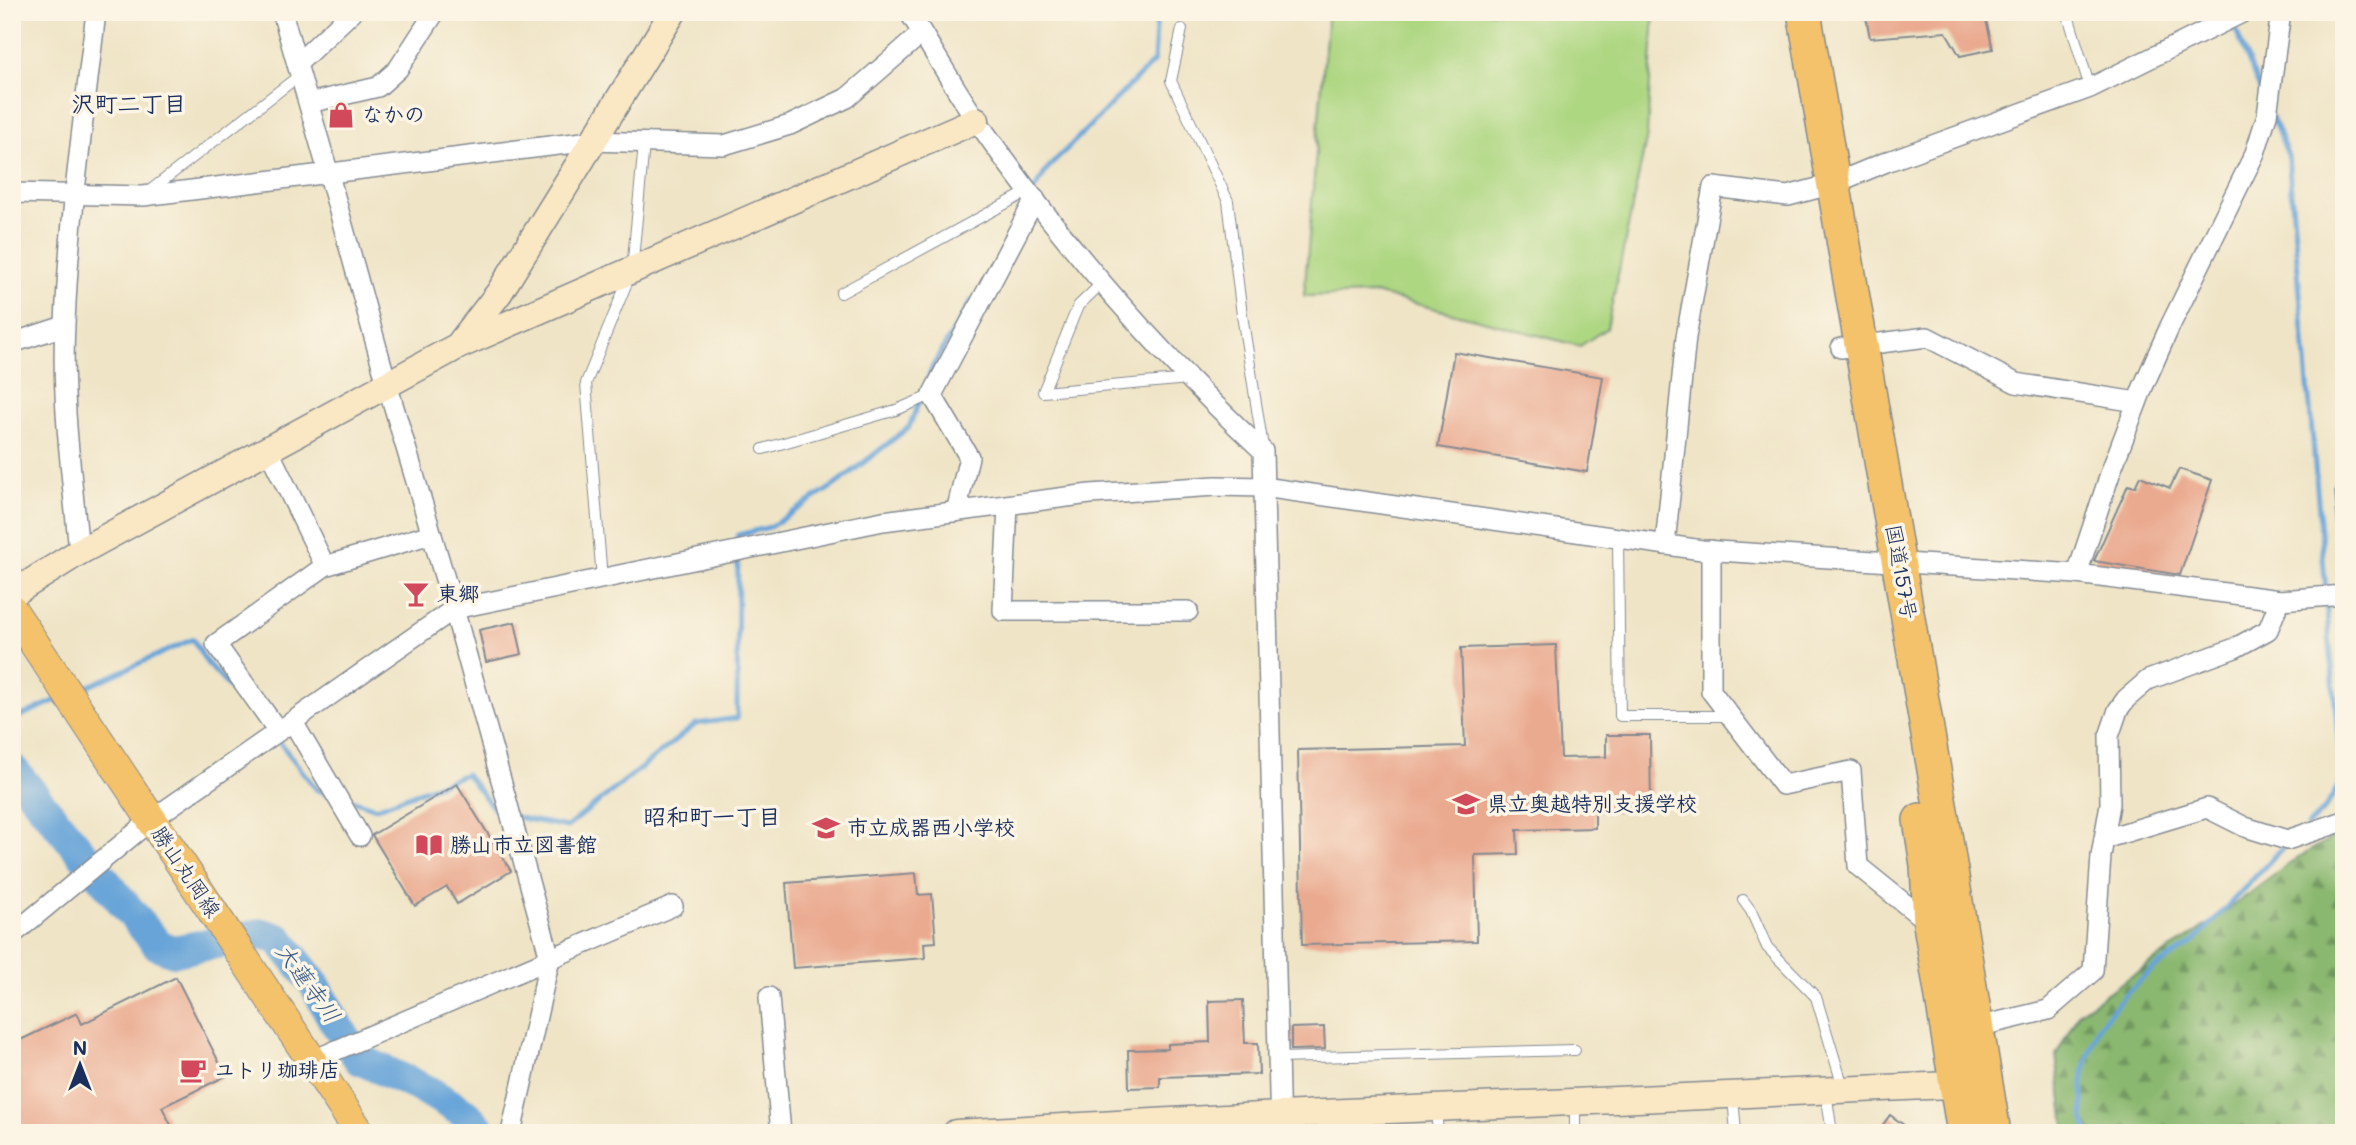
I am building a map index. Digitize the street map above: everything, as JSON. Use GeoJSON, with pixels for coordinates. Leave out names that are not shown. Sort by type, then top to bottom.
{"type":"FeatureCollection","features":[{"type":"Feature","properties":{"kind":"highway","name":"国道157号"},"geometry":{"type":"LineString","coordinates":[[1783,12],[1823,186],[1889,561],[1977,1027],[1964,1133]]}},
{"type":"Feature","properties":{"kind":"highway","name":"国道157号"},"geometry":{"type":"LineString","coordinates":[[1804,12],[1823,186]]}},
{"type":"Feature","properties":{"kind":"highway","name":"国道157号"},"geometry":{"type":"LineString","coordinates":[[1889,561],[1927,865],[1930,924],[1970,1084],[1994,1133]]}},
{"type":"Feature","properties":{"kind":"main road","name":"勝山丸岡線"},"geometry":{"type":"LineString","coordinates":[[12,610],[359,1133]]}},
{"type":"Feature","properties":{"kind":"street"},"geometry":{"type":"LineString","coordinates":[[79,552],[66,406],[64,326],[75,193],[96,12]]}},
{"type":"Feature","properties":{"kind":"street"},"geometry":{"type":"LineString","coordinates":[[282,12],[454,609],[550,958],[511,1133]]}},
{"type":"Feature","properties":{"kind":"street"},"geometry":{"type":"LineString","coordinates":[[299,70],[352,12]]}},
{"type":"Feature","properties":{"kind":"street"},"geometry":{"type":"LineString","coordinates":[[309,103],[378,87],[398,69],[436,12]]}},
{"type":"Feature","properties":{"kind":"street"},"geometry":{"type":"LineString","coordinates":[[458,346],[499,293],[673,12]]}},
{"type":"Feature","properties":{"kind":"street"},"geometry":{"type":"LineString","coordinates":[[909,12],[976,120],[1102,283],[1191,379],[1263,451],[1280,1124]]}},
{"type":"Feature","properties":{"kind":"street"},"geometry":{"type":"LineString","coordinates":[[1665,545],[1686,337],[1713,187],[1788,196],[1823,186],[2090,88],[2244,12]]}},
{"type":"Feature","properties":{"kind":"street"},"geometry":{"type":"LineString","coordinates":[[2077,573],[2137,402],[2170,326],[2255,153],[2267,116],[2281,12]]}},
{"type":"Feature","properties":{"kind":"street"},"geometry":{"type":"LineString","coordinates":[[12,193],[143,196],[591,141],[724,145],[790,125],[847,98],[922,33]]}},
{"type":"Feature","properties":{"kind":"street"},"geometry":{"type":"LineString","coordinates":[[12,594],[79,552],[458,346],[976,120]]}},
{"type":"Feature","properties":{"kind":"street"},"geometry":{"type":"LineString","coordinates":[[956,512],[969,457],[933,395],[1032,195]]}},
{"type":"Feature","properties":{"kind":"street"},"geometry":{"type":"LineString","coordinates":[[12,344],[64,326]]}},
{"type":"Feature","properties":{"kind":"street"},"geometry":{"type":"LineString","coordinates":[[1851,346],[1927,337],[2016,383],[2137,402]]}},
{"type":"Feature","properties":{"kind":"street"},"geometry":{"type":"LineString","coordinates":[[268,449],[325,566]]}},
{"type":"Feature","properties":{"kind":"street"},"geometry":{"type":"LineString","coordinates":[[12,935],[151,820],[454,609],[883,521],[1090,494],[1216,486],[1263,487],[1711,550],[2077,573],[2280,600],[2344,595]]}},
{"type":"Feature","properties":{"kind":"street"},"geometry":{"type":"LineString","coordinates":[[1008,505],[1003,611],[1188,611]]}},
{"type":"Feature","properties":{"kind":"street"},"geometry":{"type":"LineString","coordinates":[[360,836],[286,727],[216,644],[325,566],[431,534]]}},
{"type":"Feature","properties":{"kind":"street"},"geometry":{"type":"LineString","coordinates":[[1711,550],[1711,691],[1783,785],[1851,771],[1858,866],[1930,924]]}},
{"type":"Feature","properties":{"kind":"street"},"geometry":{"type":"LineString","coordinates":[[1977,1027],[2048,1010],[2093,971],[2104,839],[2110,804],[2109,736],[2118,710],[2126,699],[2148,680],[2235,648],[2268,630],[2280,600]]}},
{"type":"Feature","properties":{"kind":"street"},"geometry":{"type":"LineString","coordinates":[[2104,839],[2207,808],[2245,827],[2287,840],[2344,821]]}},
{"type":"Feature","properties":{"kind":"street"},"geometry":{"type":"LineString","coordinates":[[311,1061],[673,906]]}},
{"type":"Feature","properties":{"kind":"street"},"geometry":{"type":"LineString","coordinates":[[769,997],[781,1133]]}},
{"type":"Feature","properties":{"kind":"street"},"geometry":{"type":"LineString","coordinates":[[956,1133],[1437,1120],[1575,1101],[1970,1084]]}},
{"type":"Feature","properties":{"kind":"lane"},"geometry":{"type":"LineString","coordinates":[[2067,12],[2090,88]]}},
{"type":"Feature","properties":{"kind":"lane"},"geometry":{"type":"LineString","coordinates":[[1182,29],[1171,81],[1228,201],[1263,451]]}},
{"type":"Feature","properties":{"kind":"lane"},"geometry":{"type":"LineString","coordinates":[[143,196],[299,70]]}},
{"type":"Feature","properties":{"kind":"lane"},"geometry":{"type":"LineString","coordinates":[[602,579],[586,383],[632,270],[644,144]]}},
{"type":"Feature","properties":{"kind":"lane"},"geometry":{"type":"LineString","coordinates":[[841,293],[1032,195]]}},
{"type":"Feature","properties":{"kind":"lane"},"geometry":{"type":"LineString","coordinates":[[1102,283],[1078,306],[1043,392],[1191,379]]}},
{"type":"Feature","properties":{"kind":"lane"},"geometry":{"type":"LineString","coordinates":[[763,449],[896,410],[933,395]]}},
{"type":"Feature","properties":{"kind":"lane"},"geometry":{"type":"LineString","coordinates":[[2344,486],[2340,492],[2344,540]]}},
{"type":"Feature","properties":{"kind":"lane"},"geometry":{"type":"LineString","coordinates":[[1618,537],[1620,716],[1732,716]]}},
{"type":"Feature","properties":{"kind":"lane"},"geometry":{"type":"LineString","coordinates":[[1743,900],[1751,911],[1767,947],[1816,997],[1835,1091],[1832,1133]]}},
{"type":"Feature","properties":{"kind":"lane"},"geometry":{"type":"LineString","coordinates":[[1278,1058],[1575,1050]]}},
{"type":"Feature","properties":{"kind":"lane"},"geometry":{"type":"LineString","coordinates":[[1733,1096],[1735,1133]]}},
{"type":"Feature","properties":{"kind":"lane"},"geometry":{"type":"LineString","coordinates":[[1575,1101],[1575,1133]]}},
{"type":"Feature","properties":{"kind":"green space"},"geometry":{"type":"Polygon","coordinates":[[[1328,12],[1654,12],[1647,135],[1607,328],[1580,346],[1378,294],[1304,296],[1328,12]]]}},
{"type":"Feature","properties":{"kind":"green space"},"geometry":{"type":"Polygon","coordinates":[[[2344,831],[2344,1133],[2066,1133],[2056,1055],[2079,1012],[2214,920],[2297,858],[2344,831]]]}},
{"type":"Feature","properties":{"kind":"building"},"geometry":{"type":"Polygon","coordinates":[[[1865,12],[1984,12],[1993,49],[1960,56],[1946,32],[1870,38],[1865,12]]]}},
{"type":"Feature","properties":{"kind":"building"},"geometry":{"type":"Polygon","coordinates":[[[1454,352],[1603,377],[1587,472],[1438,447],[1454,352]]]}},
{"type":"Feature","properties":{"kind":"building"},"geometry":{"type":"Polygon","coordinates":[[[2179,469],[2212,480],[2180,575],[2094,561],[2128,485],[2135,487],[2140,476],[2170,488],[2179,469]]]}},
{"type":"Feature","properties":{"kind":"building"},"geometry":{"type":"Polygon","coordinates":[[[515,622],[522,654],[486,662],[479,630],[515,622]]]}},
{"type":"Feature","properties":{"kind":"building"},"geometry":{"type":"Polygon","coordinates":[[[1556,645],[1561,758],[1606,757],[1606,735],[1650,735],[1651,811],[1595,812],[1595,828],[1517,830],[1518,854],[1475,855],[1477,941],[1302,945],[1298,750],[1465,746],[1461,648],[1556,645]]]}},
{"type":"Feature","properties":{"kind":"building"},"geometry":{"type":"Polygon","coordinates":[[[457,784],[511,871],[457,904],[447,887],[415,906],[372,835],[457,784]]]}},
{"type":"Feature","properties":{"kind":"building"},"geometry":{"type":"Polygon","coordinates":[[[916,873],[918,895],[932,894],[936,942],[924,943],[925,958],[793,968],[786,883],[916,873]]]}},
{"type":"Feature","properties":{"kind":"building"},"geometry":{"type":"Polygon","coordinates":[[[176,977],[226,1076],[162,1107],[175,1133],[12,1133],[12,1044],[77,1013],[82,1024],[176,977]]]}},
{"type":"Feature","properties":{"kind":"building"},"geometry":{"type":"Polygon","coordinates":[[[1243,1000],[1245,1043],[1258,1043],[1259,1074],[1160,1077],[1160,1087],[1129,1088],[1128,1050],[1168,1049],[1168,1044],[1210,1042],[1209,1001],[1243,1000]]]}},
{"type":"Feature","properties":{"kind":"building"},"geometry":{"type":"Polygon","coordinates":[[[1324,1027],[1325,1049],[1291,1050],[1291,1028],[1324,1027]]]}},
{"type":"Feature","properties":{"kind":"building"},"geometry":{"type":"Polygon","coordinates":[[[1890,1115],[1915,1133],[1877,1133],[1890,1115]]]}},
{"type":"Feature","properties":{"kind":"waterway"},"geometry":{"type":"LineString","coordinates":[[1033,192],[1048,168],[1154,61],[1157,12]]}},
{"type":"Feature","properties":{"kind":"waterway"},"geometry":{"type":"LineString","coordinates":[[2233,23],[2262,95]]}},
{"type":"Feature","properties":{"kind":"waterway"},"geometry":{"type":"LineString","coordinates":[[2272,117],[2288,156],[2326,592]]}},
{"type":"Feature","properties":{"kind":"waterway"},"geometry":{"type":"LineString","coordinates":[[515,817],[567,827],[696,724],[737,718],[738,535],[770,527],[835,485],[909,427],[933,366],[971,301]]}},
{"type":"Feature","properties":{"kind":"waterway"},"geometry":{"type":"LineString","coordinates":[[2308,825],[2324,810],[2342,780],[2326,602]]}},
{"type":"Feature","properties":{"kind":"waterway"},"geometry":{"type":"LineString","coordinates":[[76,692],[193,639],[206,662],[261,722]]}},
{"type":"Feature","properties":{"kind":"waterway"},"geometry":{"type":"LineString","coordinates":[[12,720],[61,698]]}},
{"type":"Feature","properties":{"kind":"waterway"},"geometry":{"type":"LineString","coordinates":[[277,739],[317,790],[329,794]]}},
{"type":"Feature","properties":{"kind":"waterway","name":"大蓮寺川"},"geometry":{"type":"LineString","coordinates":[[12,769],[158,945],[174,951],[263,934],[279,939],[315,985],[359,1059],[426,1090],[466,1114],[483,1133]]}},
{"type":"Feature","properties":{"kind":"waterway"},"geometry":{"type":"LineString","coordinates":[[346,798],[376,808],[466,774],[499,815],[505,816]]}},
{"type":"Feature","properties":{"kind":"waterway"},"geometry":{"type":"LineString","coordinates":[[2088,1133],[2083,1117],[2083,1073],[2099,1026],[2124,996],[2153,969],[2193,943],[2285,845]]}},
{"type":"Feature","properties":{"kind":"place","name":"なかの"},"geometry":{"type":"Point","coordinates":[341,115]}},
{"type":"Feature","properties":{"kind":"place","name":"東郷"},"geometry":{"type":"Point","coordinates":[416,594]}},
{"type":"Feature","properties":{"kind":"place","name":"県立奥越特別支援学校"},"geometry":{"type":"Point","coordinates":[1466,804]}},
{"type":"Feature","properties":{"kind":"place","name":"市立成器西小学校"},"geometry":{"type":"Point","coordinates":[826,828]}},
{"type":"Feature","properties":{"kind":"place","name":"勝山市立図書館"},"geometry":{"type":"Point","coordinates":[429,845]}},
{"type":"Feature","properties":{"kind":"place","name":"ユトリ珈琲店"},"geometry":{"type":"Point","coordinates":[193,1070]}},
{"type":"Feature","properties":{"kind":"district","name":"沢町二丁目"},"geometry":{"type":"Point","coordinates":[129,104]}},
{"type":"Feature","properties":{"kind":"district","name":"昭和町一丁目"},"geometry":{"type":"Point","coordinates":[712,817]}}]}
